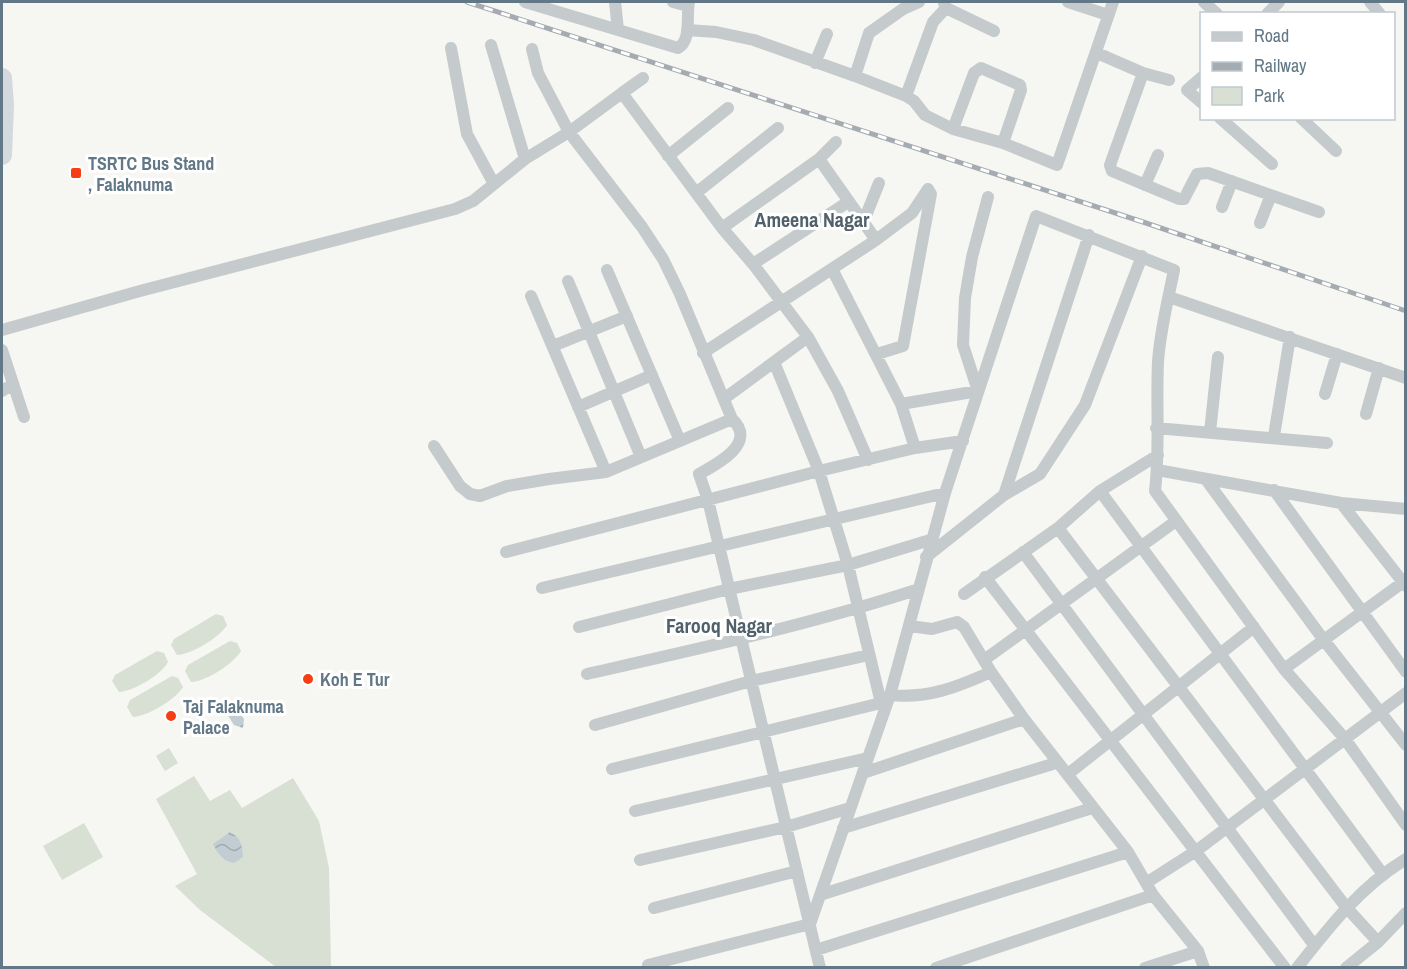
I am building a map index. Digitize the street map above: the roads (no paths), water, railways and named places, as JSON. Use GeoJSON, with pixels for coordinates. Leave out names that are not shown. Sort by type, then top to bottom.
{"type":"FeatureCollection","features":[{"type":"Feature","properties":{"kind":"highway"},"geometry":{"type":"LineString","coordinates":[[2,78],[4,105],[2,155]]}},
{"type":"Feature","properties":{"kind":"street"},"geometry":{"type":"LineString","coordinates":[[525,2],[678,48],[684,43],[689,4],[673,2]]}},
{"type":"Feature","properties":{"kind":"street"},"geometry":{"type":"LineString","coordinates":[[615,2],[618,30]]}},
{"type":"Feature","properties":{"kind":"street"},"geometry":{"type":"LineString","coordinates":[[855,76],[869,33],[903,9],[919,2]]}},
{"type":"Feature","properties":{"kind":"street"},"geometry":{"type":"LineString","coordinates":[[1068,2],[1108,15]]}},
{"type":"Feature","properties":{"kind":"street"},"geometry":{"type":"LineString","coordinates":[[687,30],[716,32],[754,40],[855,76],[906,96],[914,101],[925,115],[953,129],[1003,143],[1057,165],[1113,2]]}},
{"type":"Feature","properties":{"kind":"street"},"geometry":{"type":"LineString","coordinates":[[906,96],[933,22],[945,5],[994,31]]}},
{"type":"Feature","properties":{"kind":"street"},"geometry":{"type":"LineString","coordinates":[[815,63],[827,34]]}},
{"type":"Feature","properties":{"kind":"street"},"geometry":{"type":"LineString","coordinates":[[491,45],[525,159]]}},
{"type":"Feature","properties":{"kind":"street"},"geometry":{"type":"LineString","coordinates":[[451,48],[467,134],[494,184]]}},
{"type":"Feature","properties":{"kind":"street"},"geometry":{"type":"LineString","coordinates":[[532,49],[538,73],[569,132],[642,227],[663,260],[680,294],[732,419],[739,425],[741,436],[738,445],[729,457],[699,474],[708,500],[820,968]]}},
{"type":"Feature","properties":{"kind":"street"},"geometry":{"type":"LineString","coordinates":[[1097,53],[1143,73],[1169,80]]}},
{"type":"Feature","properties":{"kind":"street"},"geometry":{"type":"LineString","coordinates":[[953,129],[974,73],[981,68],[1020,84],[1021,90],[1003,143]]}},
{"type":"Feature","properties":{"kind":"street"},"geometry":{"type":"LineString","coordinates":[[1143,73],[1110,169],[1145,185],[1185,199],[1193,181],[1202,172],[1319,212]]}},
{"type":"Feature","properties":{"kind":"street"},"geometry":{"type":"LineString","coordinates":[[2,330],[140,291],[455,209],[473,201],[525,159],[569,132],[643,78]]}},
{"type":"Feature","properties":{"kind":"street"},"geometry":{"type":"LineString","coordinates":[[1200,79],[1187,90],[1200,101]]}},
{"type":"Feature","properties":{"kind":"street"},"geometry":{"type":"LineString","coordinates":[[622,93],[722,228],[753,264],[808,337],[838,391],[868,460]]}},
{"type":"Feature","properties":{"kind":"street"},"geometry":{"type":"LineString","coordinates":[[668,156],[728,108]]}},
{"type":"Feature","properties":{"kind":"street"},"geometry":{"type":"LineString","coordinates":[[1222,120],[1272,164]]}},
{"type":"Feature","properties":{"kind":"street"},"geometry":{"type":"LineString","coordinates":[[1303,120],[1335,151]]}},
{"type":"Feature","properties":{"kind":"street"},"geometry":{"type":"LineString","coordinates":[[696,193],[778,128]]}},
{"type":"Feature","properties":{"kind":"street"},"geometry":{"type":"LineString","coordinates":[[722,228],[819,159],[836,142]]}},
{"type":"Feature","properties":{"kind":"street"},"geometry":{"type":"LineString","coordinates":[[1145,185],[1158,155]]}},
{"type":"Feature","properties":{"kind":"street"},"geometry":{"type":"LineString","coordinates":[[819,159],[876,240]]}},
{"type":"Feature","properties":{"kind":"street"},"geometry":{"type":"LineString","coordinates":[[1222,207],[1232,181]]}},
{"type":"Feature","properties":{"kind":"street"},"geometry":{"type":"LineString","coordinates":[[863,223],[879,183]]}},
{"type":"Feature","properties":{"kind":"street"},"geometry":{"type":"LineString","coordinates":[[703,353],[876,240],[912,213],[925,191],[930,190],[903,346],[877,354]]}},
{"type":"Feature","properties":{"kind":"street"},"geometry":{"type":"LineString","coordinates":[[1260,223],[1271,195]]}},
{"type":"Feature","properties":{"kind":"street"},"geometry":{"type":"LineString","coordinates":[[978,391],[963,345],[965,298],[972,256],[987,197]]}},
{"type":"Feature","properties":{"kind":"street"},"geometry":{"type":"LineString","coordinates":[[753,264],[848,202]]}},
{"type":"Feature","properties":{"kind":"street"},"geometry":{"type":"LineString","coordinates":[[810,924],[886,702],[910,626],[916,590],[930,540],[1036,216],[1174,270],[1158,359],[1156,428],[1158,455],[1155,491],[1284,669],[1345,739],[1406,825]]}},
{"type":"Feature","properties":{"kind":"street"},"geometry":{"type":"LineString","coordinates":[[1005,495],[1089,235]]}},
{"type":"Feature","properties":{"kind":"street"},"geometry":{"type":"LineString","coordinates":[[926,556],[1005,495],[1040,474],[1084,405],[1142,256]]}},
{"type":"Feature","properties":{"kind":"street"},"geometry":{"type":"LineString","coordinates":[[832,269],[901,404],[915,448]]}},
{"type":"Feature","properties":{"kind":"street"},"geometry":{"type":"LineString","coordinates":[[607,270],[680,441]]}},
{"type":"Feature","properties":{"kind":"street"},"geometry":{"type":"LineString","coordinates":[[567,281],[641,457]]}},
{"type":"Feature","properties":{"kind":"street"},"geometry":{"type":"LineString","coordinates":[[531,296],[606,472]]}},
{"type":"Feature","properties":{"kind":"street"},"geometry":{"type":"LineString","coordinates":[[1169,297],[1406,378]]}},
{"type":"Feature","properties":{"kind":"street"},"geometry":{"type":"LineString","coordinates":[[553,346],[627,316]]}},
{"type":"Feature","properties":{"kind":"street"},"geometry":{"type":"LineString","coordinates":[[725,398],[808,337]]}},
{"type":"Feature","properties":{"kind":"street"},"geometry":{"type":"LineString","coordinates":[[1274,436],[1290,337]]}},
{"type":"Feature","properties":{"kind":"street"},"geometry":{"type":"LineString","coordinates":[[2,350],[24,417]]}},
{"type":"Feature","properties":{"kind":"street"},"geometry":{"type":"LineString","coordinates":[[1325,394],[1337,354]]}},
{"type":"Feature","properties":{"kind":"street"},"geometry":{"type":"LineString","coordinates":[[1210,432],[1218,357]]}},
{"type":"Feature","properties":{"kind":"street"},"geometry":{"type":"LineString","coordinates":[[774,362],[819,471],[848,565],[869,655],[886,702]]}},
{"type":"Feature","properties":{"kind":"street"},"geometry":{"type":"LineString","coordinates":[[1366,414],[1379,369]]}},
{"type":"Feature","properties":{"kind":"street"},"geometry":{"type":"LineString","coordinates":[[578,406],[651,375]]}},
{"type":"Feature","properties":{"kind":"street"},"geometry":{"type":"LineString","coordinates":[[2,390],[13,384]]}},
{"type":"Feature","properties":{"kind":"street"},"geometry":{"type":"LineString","coordinates":[[901,404],[978,391]]}},
{"type":"Feature","properties":{"kind":"street"},"geometry":{"type":"LineString","coordinates":[[434,446],[460,486],[470,494],[480,495],[507,486],[549,478],[606,472],[732,419]]}},
{"type":"Feature","properties":{"kind":"street"},"geometry":{"type":"LineString","coordinates":[[1156,428],[1274,436],[1327,443]]}},
{"type":"Feature","properties":{"kind":"street"},"geometry":{"type":"LineString","coordinates":[[506,552],[819,471],[915,448],[963,441]]}},
{"type":"Feature","properties":{"kind":"street"},"geometry":{"type":"LineString","coordinates":[[964,594],[1058,528],[1100,491],[1158,455]]}},
{"type":"Feature","properties":{"kind":"street"},"geometry":{"type":"LineString","coordinates":[[1157,470],[1207,481],[1274,490],[1341,503],[1406,509]]}},
{"type":"Feature","properties":{"kind":"street"},"geometry":{"type":"LineString","coordinates":[[1207,481],[1323,639],[1406,745]]}},
{"type":"Feature","properties":{"kind":"street"},"geometry":{"type":"LineString","coordinates":[[1274,490],[1406,672]]}},
{"type":"Feature","properties":{"kind":"street"},"geometry":{"type":"LineString","coordinates":[[1100,491],[1382,873]]}},
{"type":"Feature","properties":{"kind":"street"},"geometry":{"type":"LineString","coordinates":[[542,588],[945,493]]}},
{"type":"Feature","properties":{"kind":"street"},"geometry":{"type":"LineString","coordinates":[[1284,669],[1404,583],[1341,503]]}},
{"type":"Feature","properties":{"kind":"street"},"geometry":{"type":"LineString","coordinates":[[984,660],[1176,521]]}},
{"type":"Feature","properties":{"kind":"street"},"geometry":{"type":"LineString","coordinates":[[1058,528],[1346,907],[1378,942]]}},
{"type":"Feature","properties":{"kind":"street"},"geometry":{"type":"LineString","coordinates":[[579,627],[729,589],[848,565],[930,540]]}},
{"type":"Feature","properties":{"kind":"street"},"geometry":{"type":"LineString","coordinates":[[1023,552],[1314,945]]}},
{"type":"Feature","properties":{"kind":"street"},"geometry":{"type":"LineString","coordinates":[[986,577],[1284,968]]}},
{"type":"Feature","properties":{"kind":"street"},"geometry":{"type":"LineString","coordinates":[[587,674],[741,639],[858,609],[916,590]]}},
{"type":"Feature","properties":{"kind":"street"},"geometry":{"type":"LineString","coordinates":[[910,626],[932,629],[961,623],[991,672],[1024,719],[1056,763],[1068,774],[1128,852],[1153,895],[1198,951],[1204,968]]}},
{"type":"Feature","properties":{"kind":"street"},"geometry":{"type":"LineString","coordinates":[[1068,774],[1254,627]]}},
{"type":"Feature","properties":{"kind":"street"},"geometry":{"type":"LineString","coordinates":[[595,725],[751,681],[869,655]]}},
{"type":"Feature","properties":{"kind":"street"},"geometry":{"type":"LineString","coordinates":[[612,769],[764,734],[886,702],[927,696],[949,690],[991,672]]}},
{"type":"Feature","properties":{"kind":"street"},"geometry":{"type":"LineString","coordinates":[[1146,883],[1196,851],[1406,693]]}},
{"type":"Feature","properties":{"kind":"street"},"geometry":{"type":"LineString","coordinates":[[863,773],[1024,719]]}},
{"type":"Feature","properties":{"kind":"street"},"geometry":{"type":"LineString","coordinates":[[635,811],[868,758]]}},
{"type":"Feature","properties":{"kind":"street"},"geometry":{"type":"LineString","coordinates":[[843,828],[1056,763]]}},
{"type":"Feature","properties":{"kind":"street"},"geometry":{"type":"LineString","coordinates":[[640,860],[786,827],[850,808]]}},
{"type":"Feature","properties":{"kind":"street"},"geometry":{"type":"LineString","coordinates":[[820,895],[1092,808]]}},
{"type":"Feature","properties":{"kind":"street"},"geometry":{"type":"LineString","coordinates":[[816,950],[1128,852]]}},
{"type":"Feature","properties":{"kind":"street"},"geometry":{"type":"LineString","coordinates":[[1297,968],[1346,907],[1382,873],[1406,859]]}},
{"type":"Feature","properties":{"kind":"street"},"geometry":{"type":"LineString","coordinates":[[654,908],[797,871]]}},
{"type":"Feature","properties":{"kind":"street"},"geometry":{"type":"LineString","coordinates":[[936,968],[1153,895]]}},
{"type":"Feature","properties":{"kind":"street"},"geometry":{"type":"LineString","coordinates":[[1346,968],[1378,942],[1406,913]]}},
{"type":"Feature","properties":{"kind":"street"},"geometry":{"type":"LineString","coordinates":[[648,965],[810,924]]}},
{"type":"Feature","properties":{"kind":"street"},"geometry":{"type":"LineString","coordinates":[[1145,968],[1198,951]]}},
{"type":"Feature","properties":{"kind":"water"},"geometry":{"type":"Polygon","coordinates":[[[226,702],[233,703],[244,719],[243,728],[234,725],[224,709],[226,702]]]}},
{"type":"Feature","properties":{"kind":"water"},"geometry":{"type":"Polygon","coordinates":[[[230,832],[239,839],[242,848],[243,857],[234,863],[221,856],[213,844],[230,832]]]}},
{"type":"Feature","properties":{"kind":"railway"},"geometry":{"type":"LineString","coordinates":[[467,2],[1143,222],[1406,311]]}},
{"type":"Feature","properties":{"kind":"place","name":"TSRTC Bus Stand , Falaknuma"},"geometry":{"type":"Point","coordinates":[76,173]}},
{"type":"Feature","properties":{"kind":"place","name":"Koh E Tur"},"geometry":{"type":"Point","coordinates":[308,679]}},
{"type":"Feature","properties":{"kind":"place","name":"Taj Falaknuma Palace"},"geometry":{"type":"Point","coordinates":[171,716]}},
{"type":"Feature","properties":{"kind":"district","name":"Ameena Nagar"},"geometry":{"type":"Point","coordinates":[812,219]}},
{"type":"Feature","properties":{"kind":"district","name":"Farooq Nagar"},"geometry":{"type":"Point","coordinates":[719,625]}}]}
